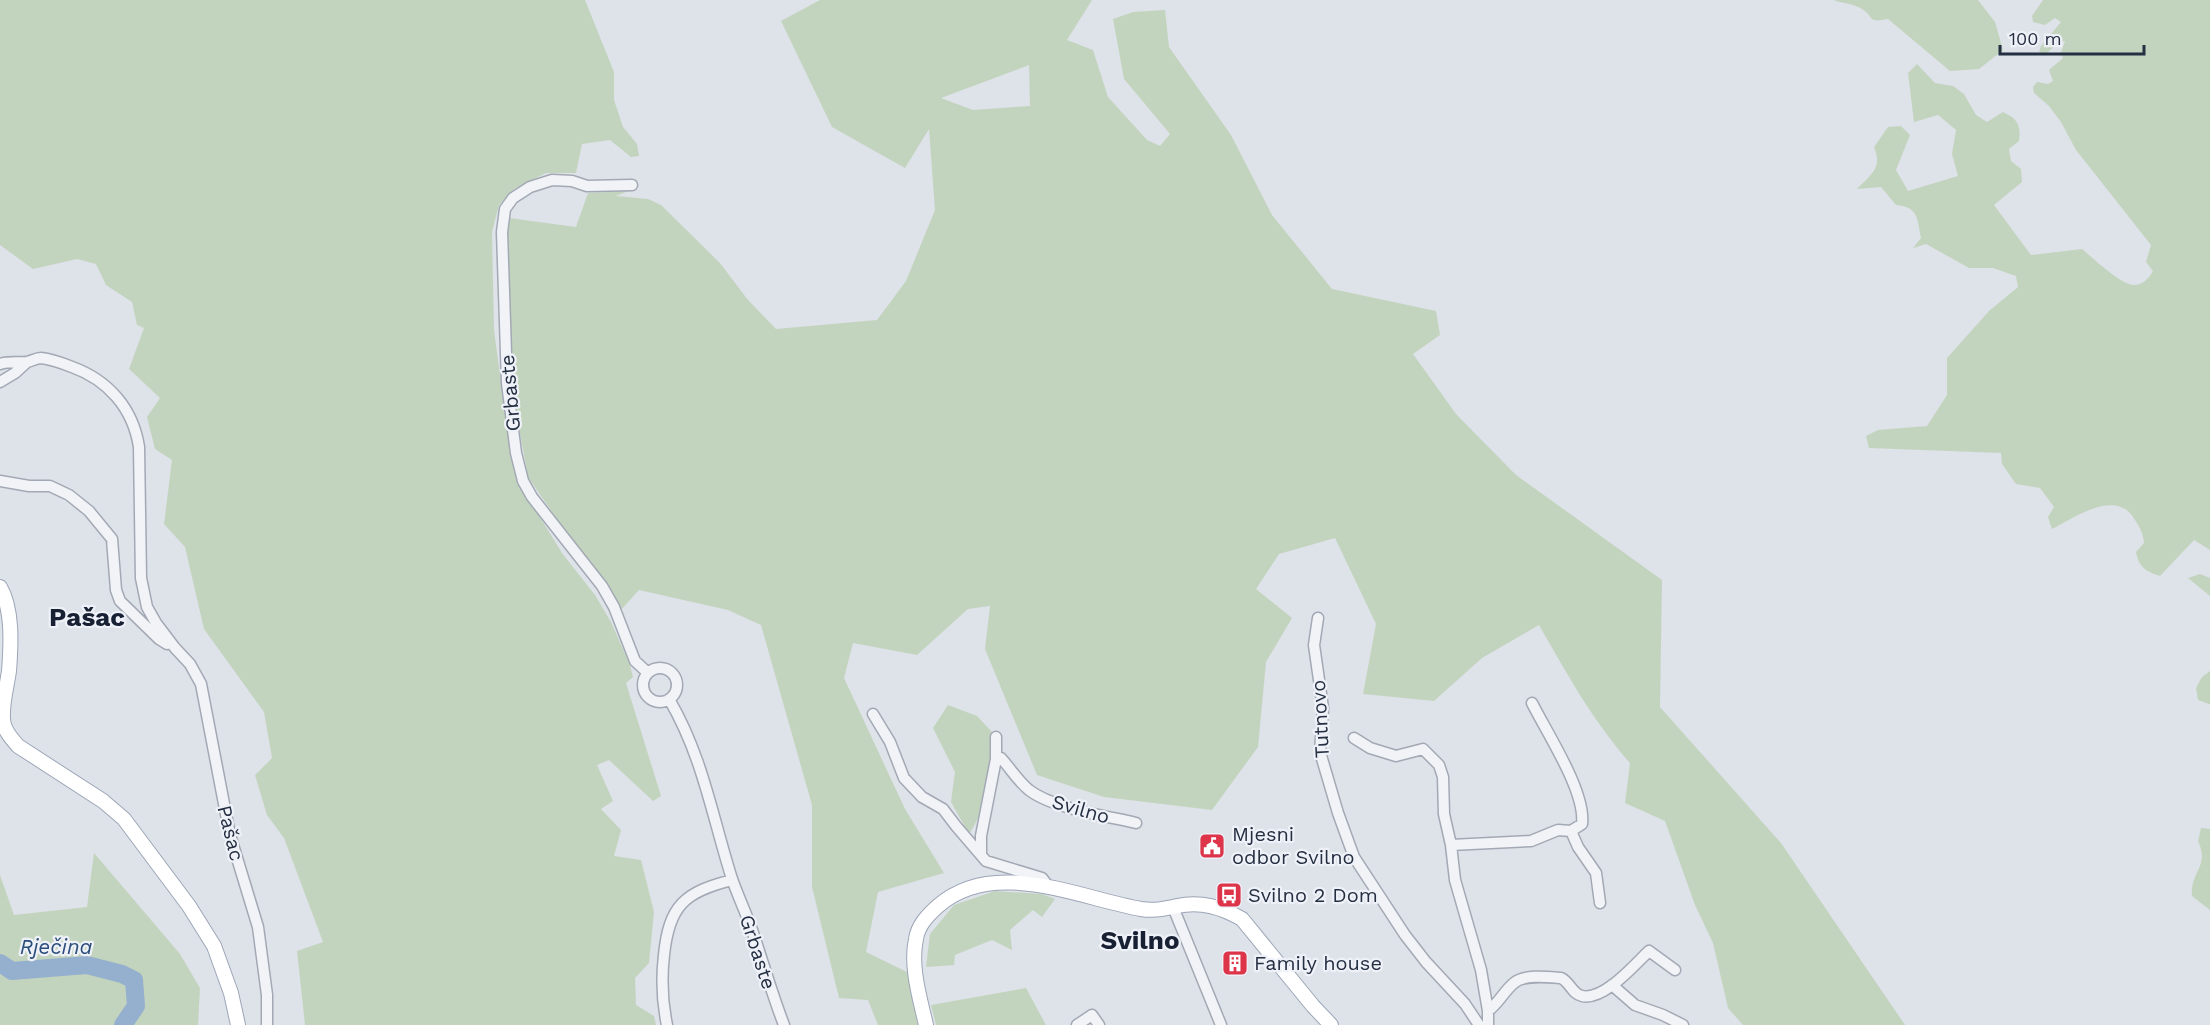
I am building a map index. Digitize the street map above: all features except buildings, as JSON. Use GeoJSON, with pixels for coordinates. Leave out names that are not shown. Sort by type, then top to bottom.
{"type":"FeatureCollection","features":[{"type":"Feature","properties":{"kind":"main road"},"geometry":{"type":"LineString","coordinates":[[0,587],[7,603],[8,615],[9,671],[3,719],[9,735],[18,746],[103,801],[124,819],[189,906],[214,946],[231,993],[238,1025]]}},
{"type":"Feature","properties":{"kind":"main road"},"geometry":{"type":"LineString","coordinates":[[926,1025],[914,964],[917,932],[927,916],[946,900],[983,885],[1007,883],[1048,886],[1139,909],[1157,910],[1207,904],[1218,907],[1242,919],[1331,1025]]}},
{"type":"Feature","properties":{"kind":"street","name":"Grbaste"},"geometry":{"type":"LineString","coordinates":[[632,185],[587,186],[572,181],[552,180],[530,187],[513,198],[505,210],[502,232],[507,383],[516,453],[523,481],[532,497],[602,586],[614,608],[635,662],[648,673],[644,688],[649,697],[659,701],[669,699],[683,723],[696,753],[732,880],[752,929],[768,984],[784,1025]]}},
{"type":"Feature","properties":{"kind":"street","name":"Pašac"},"geometry":{"type":"LineString","coordinates":[[0,364],[15,361],[27,362],[39,358],[89,373],[102,382],[129,414],[136,429],[139,447],[141,578],[147,608],[175,648],[190,664],[201,684],[230,835],[258,927],[267,994],[267,1025]]}},
{"type":"Feature","properties":{"kind":"street"},"geometry":{"type":"LineString","coordinates":[[0,382],[27,362]]}},
{"type":"Feature","properties":{"kind":"street","name":"Pašac"},"geometry":{"type":"LineString","coordinates":[[0,481],[29,486],[50,486],[69,495],[89,511],[112,539],[116,590],[120,601],[159,639],[175,648]]}},
{"type":"Feature","properties":{"kind":"street","name":"Tutnovo"},"geometry":{"type":"LineString","coordinates":[[1318,618],[1314,645],[1323,708],[1320,752],[1334,802],[1354,857],[1405,935],[1426,962],[1465,1004],[1479,1025]]}},
{"type":"Feature","properties":{"kind":"street"},"geometry":{"type":"LineString","coordinates":[[648,673],[664,668],[673,674],[677,685],[669,699]]}},
{"type":"Feature","properties":{"kind":"street"},"geometry":{"type":"LineString","coordinates":[[1451,845],[1531,841],[1558,830],[1570,831],[1582,824],[1583,811],[1569,773],[1532,703]]}},
{"type":"Feature","properties":{"kind":"street"},"geometry":{"type":"LineString","coordinates":[[873,714],[890,742],[904,778],[922,797],[943,809],[986,861],[1042,878],[1048,886]]}},
{"type":"Feature","properties":{"kind":"street"},"geometry":{"type":"LineString","coordinates":[[981,855],[981,836],[996,759],[996,737]]}},
{"type":"Feature","properties":{"kind":"street","name":"Tutnovo"},"geometry":{"type":"LineString","coordinates":[[1354,738],[1383,753],[1396,756],[1424,749],[1439,765],[1443,777],[1444,813],[1455,880],[1476,949],[1488,1011],[1488,1025]]}},
{"type":"Feature","properties":{"kind":"street","name":"Svilno"},"geometry":{"type":"LineString","coordinates":[[996,759],[1001,758],[1020,782],[1048,801],[1136,824]]}},
{"type":"Feature","properties":{"kind":"street"},"geometry":{"type":"LineString","coordinates":[[1570,831],[1578,848],[1596,873],[1600,903]]}},
{"type":"Feature","properties":{"kind":"street"},"geometry":{"type":"LineString","coordinates":[[667,1025],[661,979],[666,940],[673,916],[695,893],[732,880]]}},
{"type":"Feature","properties":{"kind":"street"},"geometry":{"type":"LineString","coordinates":[[1173,907],[1221,1025]]}},
{"type":"Feature","properties":{"kind":"street"},"geometry":{"type":"LineString","coordinates":[[1488,1011],[1496,1005],[1513,983],[1524,978],[1561,978],[1576,993],[1590,996],[1612,985],[1649,951],[1675,970]]}},
{"type":"Feature","properties":{"kind":"street"},"geometry":{"type":"LineString","coordinates":[[1612,985],[1635,1005],[1683,1025]]}},
{"type":"Feature","properties":{"kind":"street"},"geometry":{"type":"LineString","coordinates":[[1077,1025],[1092,1015],[1099,1025]]}},
{"type":"Feature","properties":{"kind":"green space"},"geometry":{"type":"Polygon","coordinates":[[[0,0],[585,0],[614,72],[614,100],[623,127],[637,144],[639,156],[631,157],[610,140],[582,144],[576,173],[546,173],[514,189],[499,205],[492,232],[494,330],[510,450],[519,483],[562,553],[595,595],[611,622],[630,665],[633,677],[626,683],[661,796],[653,801],[609,760],[597,765],[613,801],[601,809],[621,830],[614,856],[641,860],[654,912],[649,963],[635,978],[636,1005],[654,1016],[656,1025],[305,1025],[297,951],[323,942],[284,838],[267,815],[255,775],[272,758],[264,712],[204,629],[185,547],[164,524],[172,460],[155,449],[147,417],[160,398],[129,369],[144,328],[137,325],[132,302],[106,285],[96,264],[77,259],[33,269],[0,245],[0,0]]]}},
{"type":"Feature","properties":{"kind":"green space"},"geometry":{"type":"Polygon","coordinates":[[[820,0],[1092,0],[1067,40],[1093,50],[1108,97],[1147,140],[1160,146],[1170,134],[1124,79],[1113,19],[1133,12],[1165,10],[1169,47],[1231,135],[1272,215],[1332,289],[1436,311],[1440,335],[1413,354],[1456,414],[1516,475],[1662,580],[1660,707],[1781,843],[1905,1025],[1743,1025],[1728,1008],[1713,943],[1695,905],[1665,821],[1625,803],[1630,763],[1592,714],[1539,625],[1482,658],[1434,701],[1363,694],[1376,624],[1335,538],[1279,554],[1256,589],[1292,618],[1266,662],[1258,747],[1212,810],[1104,797],[1037,775],[985,649],[990,606],[968,609],[917,655],[853,643],[844,678],[905,809],[944,873],[878,892],[866,952],[909,973],[918,1025],[878,1025],[868,1000],[839,998],[812,887],[812,805],[761,625],[728,610],[639,590],[620,611],[528,477],[514,400],[506,230],[509,218],[576,227],[588,193],[628,191],[616,196],[648,199],[661,205],[720,263],[748,300],[776,329],[877,320],[906,281],[935,210],[929,129],[905,168],[832,127],[781,21],[820,0]],[[1029,65],[941,98],[973,110],[1030,106],[1029,65]]]}},
{"type":"Feature","properties":{"kind":"green space"},"geometry":{"type":"Polygon","coordinates":[[[1833,0],[1978,0],[1995,22],[2003,50],[1979,69],[1950,71],[1888,19],[1874,20],[1859,7],[1833,0]]]}},
{"type":"Feature","properties":{"kind":"green space"},"geometry":{"type":"Polygon","coordinates":[[[2043,0],[2210,0],[2210,550],[2194,540],[2160,576],[2141,565],[2136,552],[2144,543],[2143,536],[2133,517],[2125,509],[2116,506],[2094,508],[2052,529],[2048,517],[2054,507],[2040,488],[2016,484],[2002,464],[2001,453],[1869,448],[1866,436],[1878,430],[1927,426],[1947,395],[1947,358],[1989,311],[2018,287],[2016,276],[1993,268],[1969,268],[1926,244],[1913,248],[1921,238],[1913,211],[1896,205],[1881,187],[1857,189],[1871,175],[1876,166],[1874,147],[1888,127],[1901,126],[1910,135],[1896,170],[1908,191],[1958,176],[1952,154],[1956,130],[1938,115],[1914,122],[1908,73],[1917,64],[1935,83],[1953,86],[1964,94],[1976,115],[1987,122],[2003,112],[2017,123],[2019,141],[2009,149],[2011,161],[2021,169],[2022,182],[1994,205],[2031,255],[2082,249],[2122,281],[2134,285],[2145,281],[2153,271],[2146,262],[2151,245],[2076,150],[2061,122],[2049,106],[2034,93],[2033,87],[2037,82],[2048,84],[2053,81],[2049,70],[2063,58],[2061,52],[2065,41],[2059,42],[2046,54],[2039,52],[2041,46],[2061,22],[2055,18],[2045,25],[2033,22],[2032,16],[2043,0]]]}},
{"type":"Feature","properties":{"kind":"green space"},"geometry":{"type":"Polygon","coordinates":[[[2200,574],[2210,578],[2210,596],[2188,578],[2200,574]]]}},
{"type":"Feature","properties":{"kind":"green space"},"geometry":{"type":"Polygon","coordinates":[[[2210,671],[2209,704],[2198,700],[2196,688],[2202,677],[2210,671]]]}},
{"type":"Feature","properties":{"kind":"green space"},"geometry":{"type":"Polygon","coordinates":[[[948,705],[977,716],[992,732],[984,798],[976,823],[969,834],[951,802],[955,772],[933,728],[948,705]]]}},
{"type":"Feature","properties":{"kind":"green space"},"geometry":{"type":"Polygon","coordinates":[[[2201,828],[2210,829],[2210,910],[2192,896],[2192,888],[2202,857],[2198,841],[2201,828]]]}},
{"type":"Feature","properties":{"kind":"green space"},"geometry":{"type":"Polygon","coordinates":[[[94,853],[180,954],[200,988],[198,1025],[0,1025],[0,875],[14,915],[87,907],[94,853]]]}},
{"type":"Feature","properties":{"kind":"green space"},"geometry":{"type":"Polygon","coordinates":[[[995,891],[1042,894],[1055,899],[1042,917],[1033,910],[1010,930],[1012,950],[992,940],[955,955],[954,965],[926,967],[930,934],[954,905],[995,891]]]}},
{"type":"Feature","properties":{"kind":"green space"},"geometry":{"type":"Polygon","coordinates":[[[1026,988],[1046,1025],[936,1025],[931,1005],[1026,988]]]}},
{"type":"Feature","properties":{"kind":"waterway","name":"Rječina"},"geometry":{"type":"LineString","coordinates":[[0,963],[12,971],[87,965],[122,974],[134,980],[136,1006],[123,1025]]}},
{"type":"Feature","properties":{"kind":"place","name":"Mjesni odbor Svilno"},"geometry":{"type":"Point","coordinates":[1212,846]}},
{"type":"Feature","properties":{"kind":"place","name":"Svilno 2 Dom"},"geometry":{"type":"Point","coordinates":[1229,895]}},
{"type":"Feature","properties":{"kind":"place","name":"Family house"},"geometry":{"type":"Point","coordinates":[1235,963]}},
{"type":"Feature","properties":{"kind":"district","name":"Pašac"},"geometry":{"type":"Point","coordinates":[87,617]}},
{"type":"Feature","properties":{"kind":"district","name":"Svilno"},"geometry":{"type":"Point","coordinates":[1140,940]}}]}
